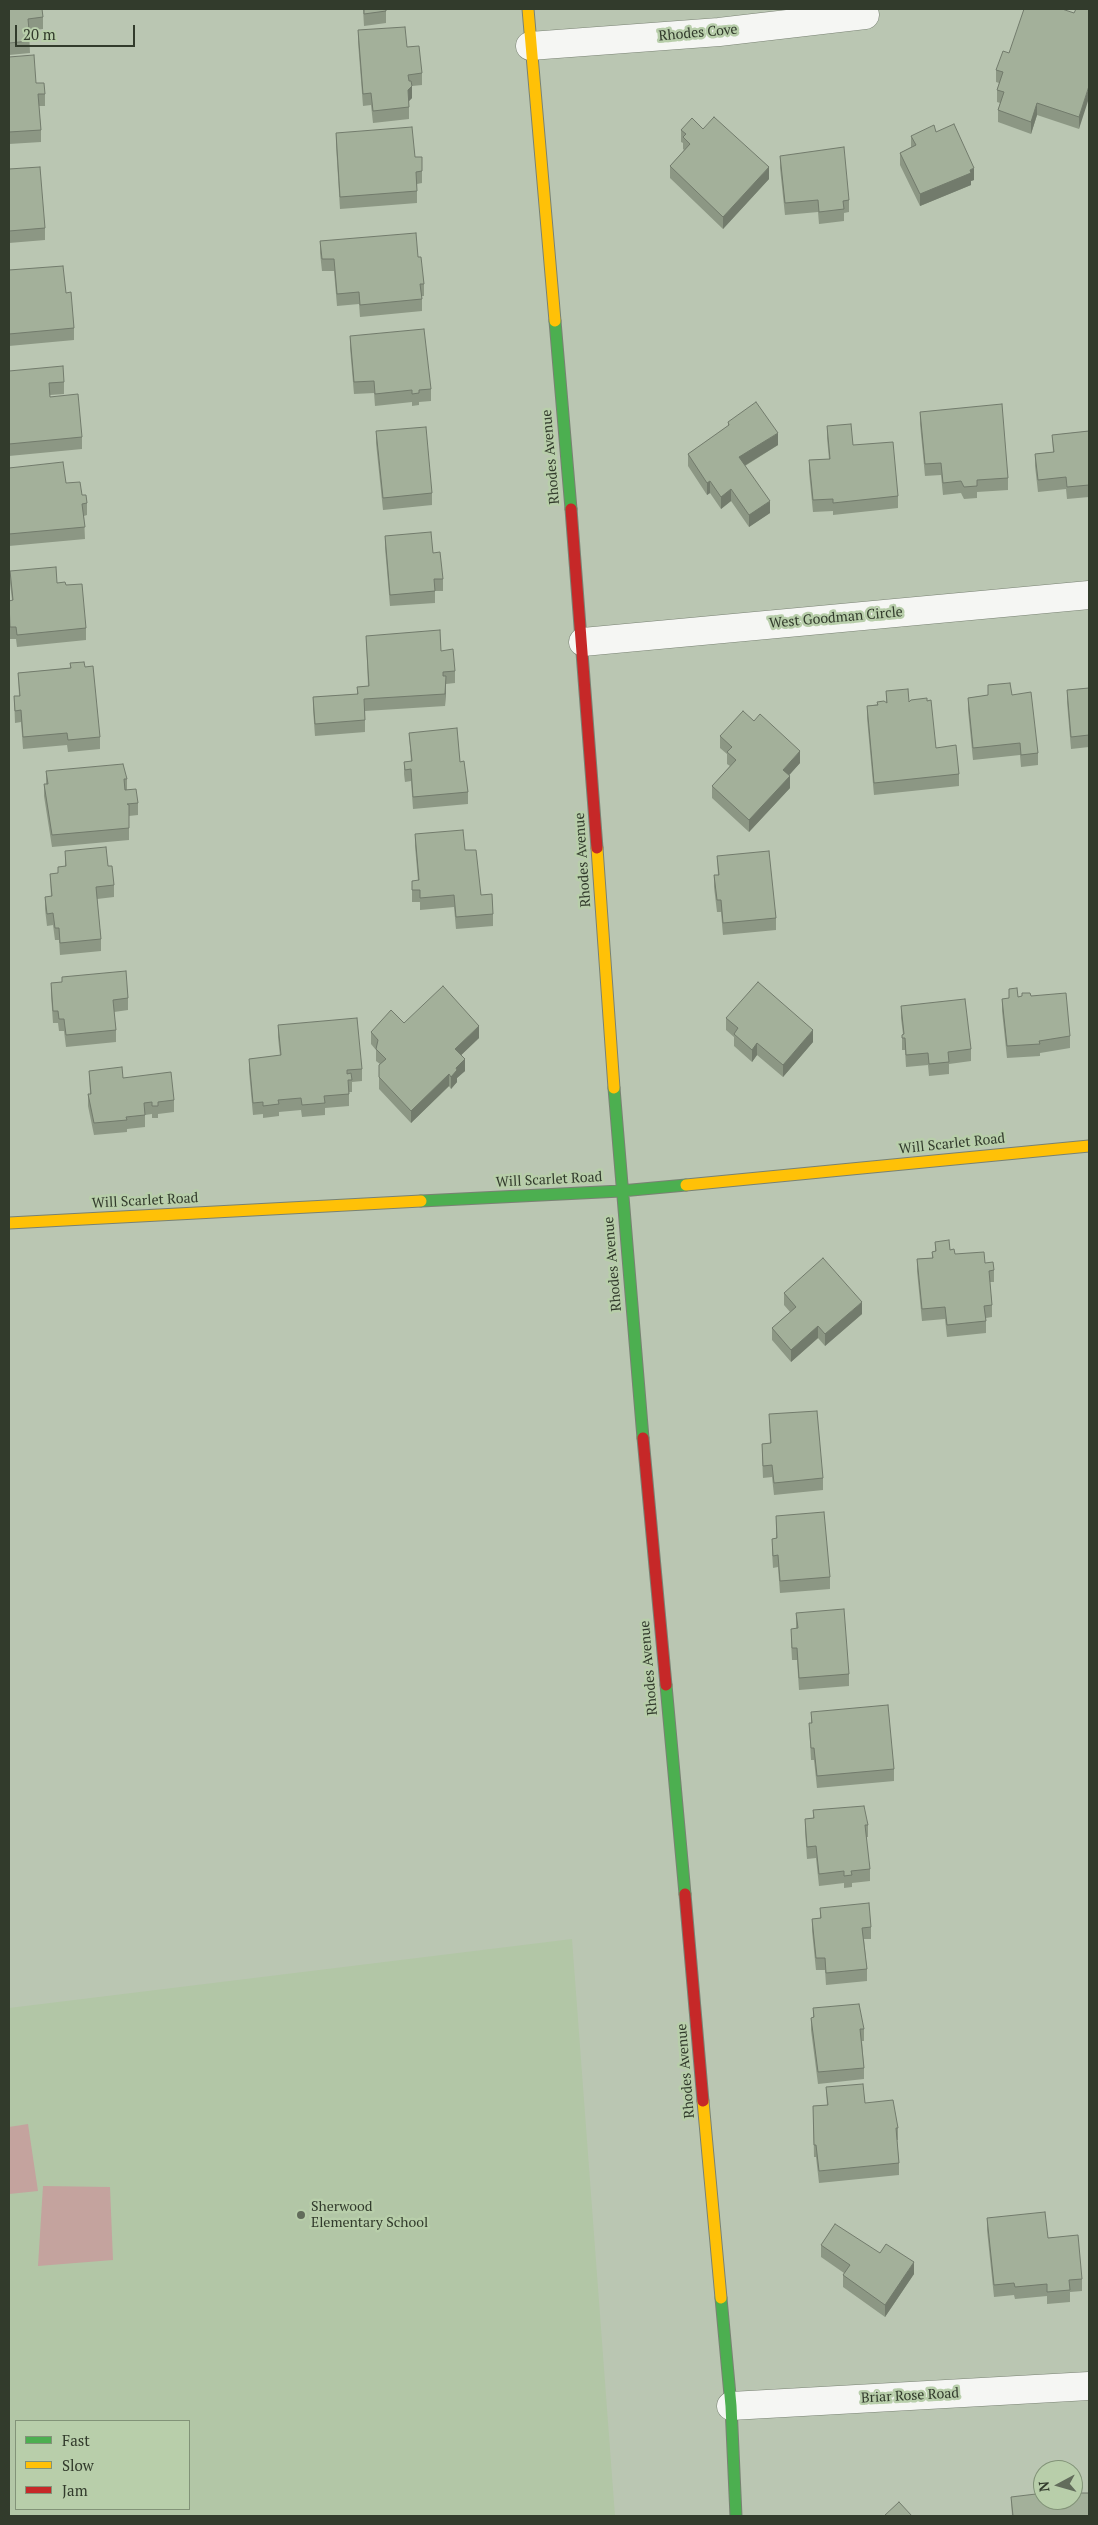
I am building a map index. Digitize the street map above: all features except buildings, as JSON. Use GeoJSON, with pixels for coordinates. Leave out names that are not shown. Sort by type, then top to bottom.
{"type":"FeatureCollection","features":[{"type":"Feature","properties":{"kind":"main road","name":"Rhodes Avenue"},"geometry":{"type":"LineString","coordinates":[[528,9],[583,642],[621,1192],[731,2406],[736,2516]]}},
{"type":"Feature","properties":{"kind":"main road","name":"Will Scarlet Road"},"geometry":{"type":"LineString","coordinates":[[9,1224],[621,1192],[1089,1146]]}},
{"type":"Feature","properties":{"kind":"street","name":"Rhodes Cove"},"geometry":{"type":"LineString","coordinates":[[530,46],[719,32],[865,15]]}},
{"type":"Feature","properties":{"kind":"street","name":"West Goodman Circle"},"geometry":{"type":"LineString","coordinates":[[583,642],[1089,594]]}},
{"type":"Feature","properties":{"kind":"street","name":"Briar Rose Road"},"geometry":{"type":"LineString","coordinates":[[731,2406],[1089,2386]]}},
{"type":"Feature","properties":{"kind":"shaded area","name":"Sherwood Elementary School"},"geometry":{"type":"Polygon","coordinates":[[[572,1939],[615,2516],[9,2516],[9,2008],[572,1939]]]}},
{"type":"Feature","properties":{"kind":"shaded area"},"geometry":{"type":"Polygon","coordinates":[[[28,2124],[38,2191],[9,2194],[9,2127],[28,2124]]]}},
{"type":"Feature","properties":{"kind":"shaded area"},"geometry":{"type":"Polygon","coordinates":[[[43,2186],[110,2187],[113,2260],[38,2266],[43,2186]]]}},
{"type":"Feature","properties":{"kind":"traffic: fast"},"geometry":{"type":"LineString","coordinates":[[555,321],[571,509]]}},
{"type":"Feature","properties":{"kind":"traffic: fast"},"geometry":{"type":"LineString","coordinates":[[614,1088],[643,1438]]}},
{"type":"Feature","properties":{"kind":"traffic: fast"},"geometry":{"type":"LineString","coordinates":[[421,1201],[621,1191],[686,1185]]}},
{"type":"Feature","properties":{"kind":"traffic: fast"},"geometry":{"type":"LineString","coordinates":[[666,1685],[685,1894]]}},
{"type":"Feature","properties":{"kind":"traffic: fast"},"geometry":{"type":"LineString","coordinates":[[721,2298],[731,2406],[736,2516]]}},
{"type":"Feature","properties":{"kind":"traffic: slow"},"geometry":{"type":"LineString","coordinates":[[528,9],[555,321]]}},
{"type":"Feature","properties":{"kind":"traffic: slow"},"geometry":{"type":"LineString","coordinates":[[597,848],[614,1088]]}},
{"type":"Feature","properties":{"kind":"traffic: slow"},"geometry":{"type":"LineString","coordinates":[[686,1185],[1089,1146]]}},
{"type":"Feature","properties":{"kind":"traffic: slow"},"geometry":{"type":"LineString","coordinates":[[9,1223],[421,1201]]}},
{"type":"Feature","properties":{"kind":"traffic: slow"},"geometry":{"type":"LineString","coordinates":[[703,2101],[721,2298]]}},
{"type":"Feature","properties":{"kind":"traffic: jam"},"geometry":{"type":"LineString","coordinates":[[571,509],[597,848]]}},
{"type":"Feature","properties":{"kind":"traffic: jam"},"geometry":{"type":"LineString","coordinates":[[643,1438],[666,1685]]}},
{"type":"Feature","properties":{"kind":"traffic: jam"},"geometry":{"type":"LineString","coordinates":[[685,1894],[703,2101]]}},
{"type":"Feature","properties":{"kind":"place","name":"Sherwood Elementary School"},"geometry":{"type":"Point","coordinates":[301,2215]}}]}
